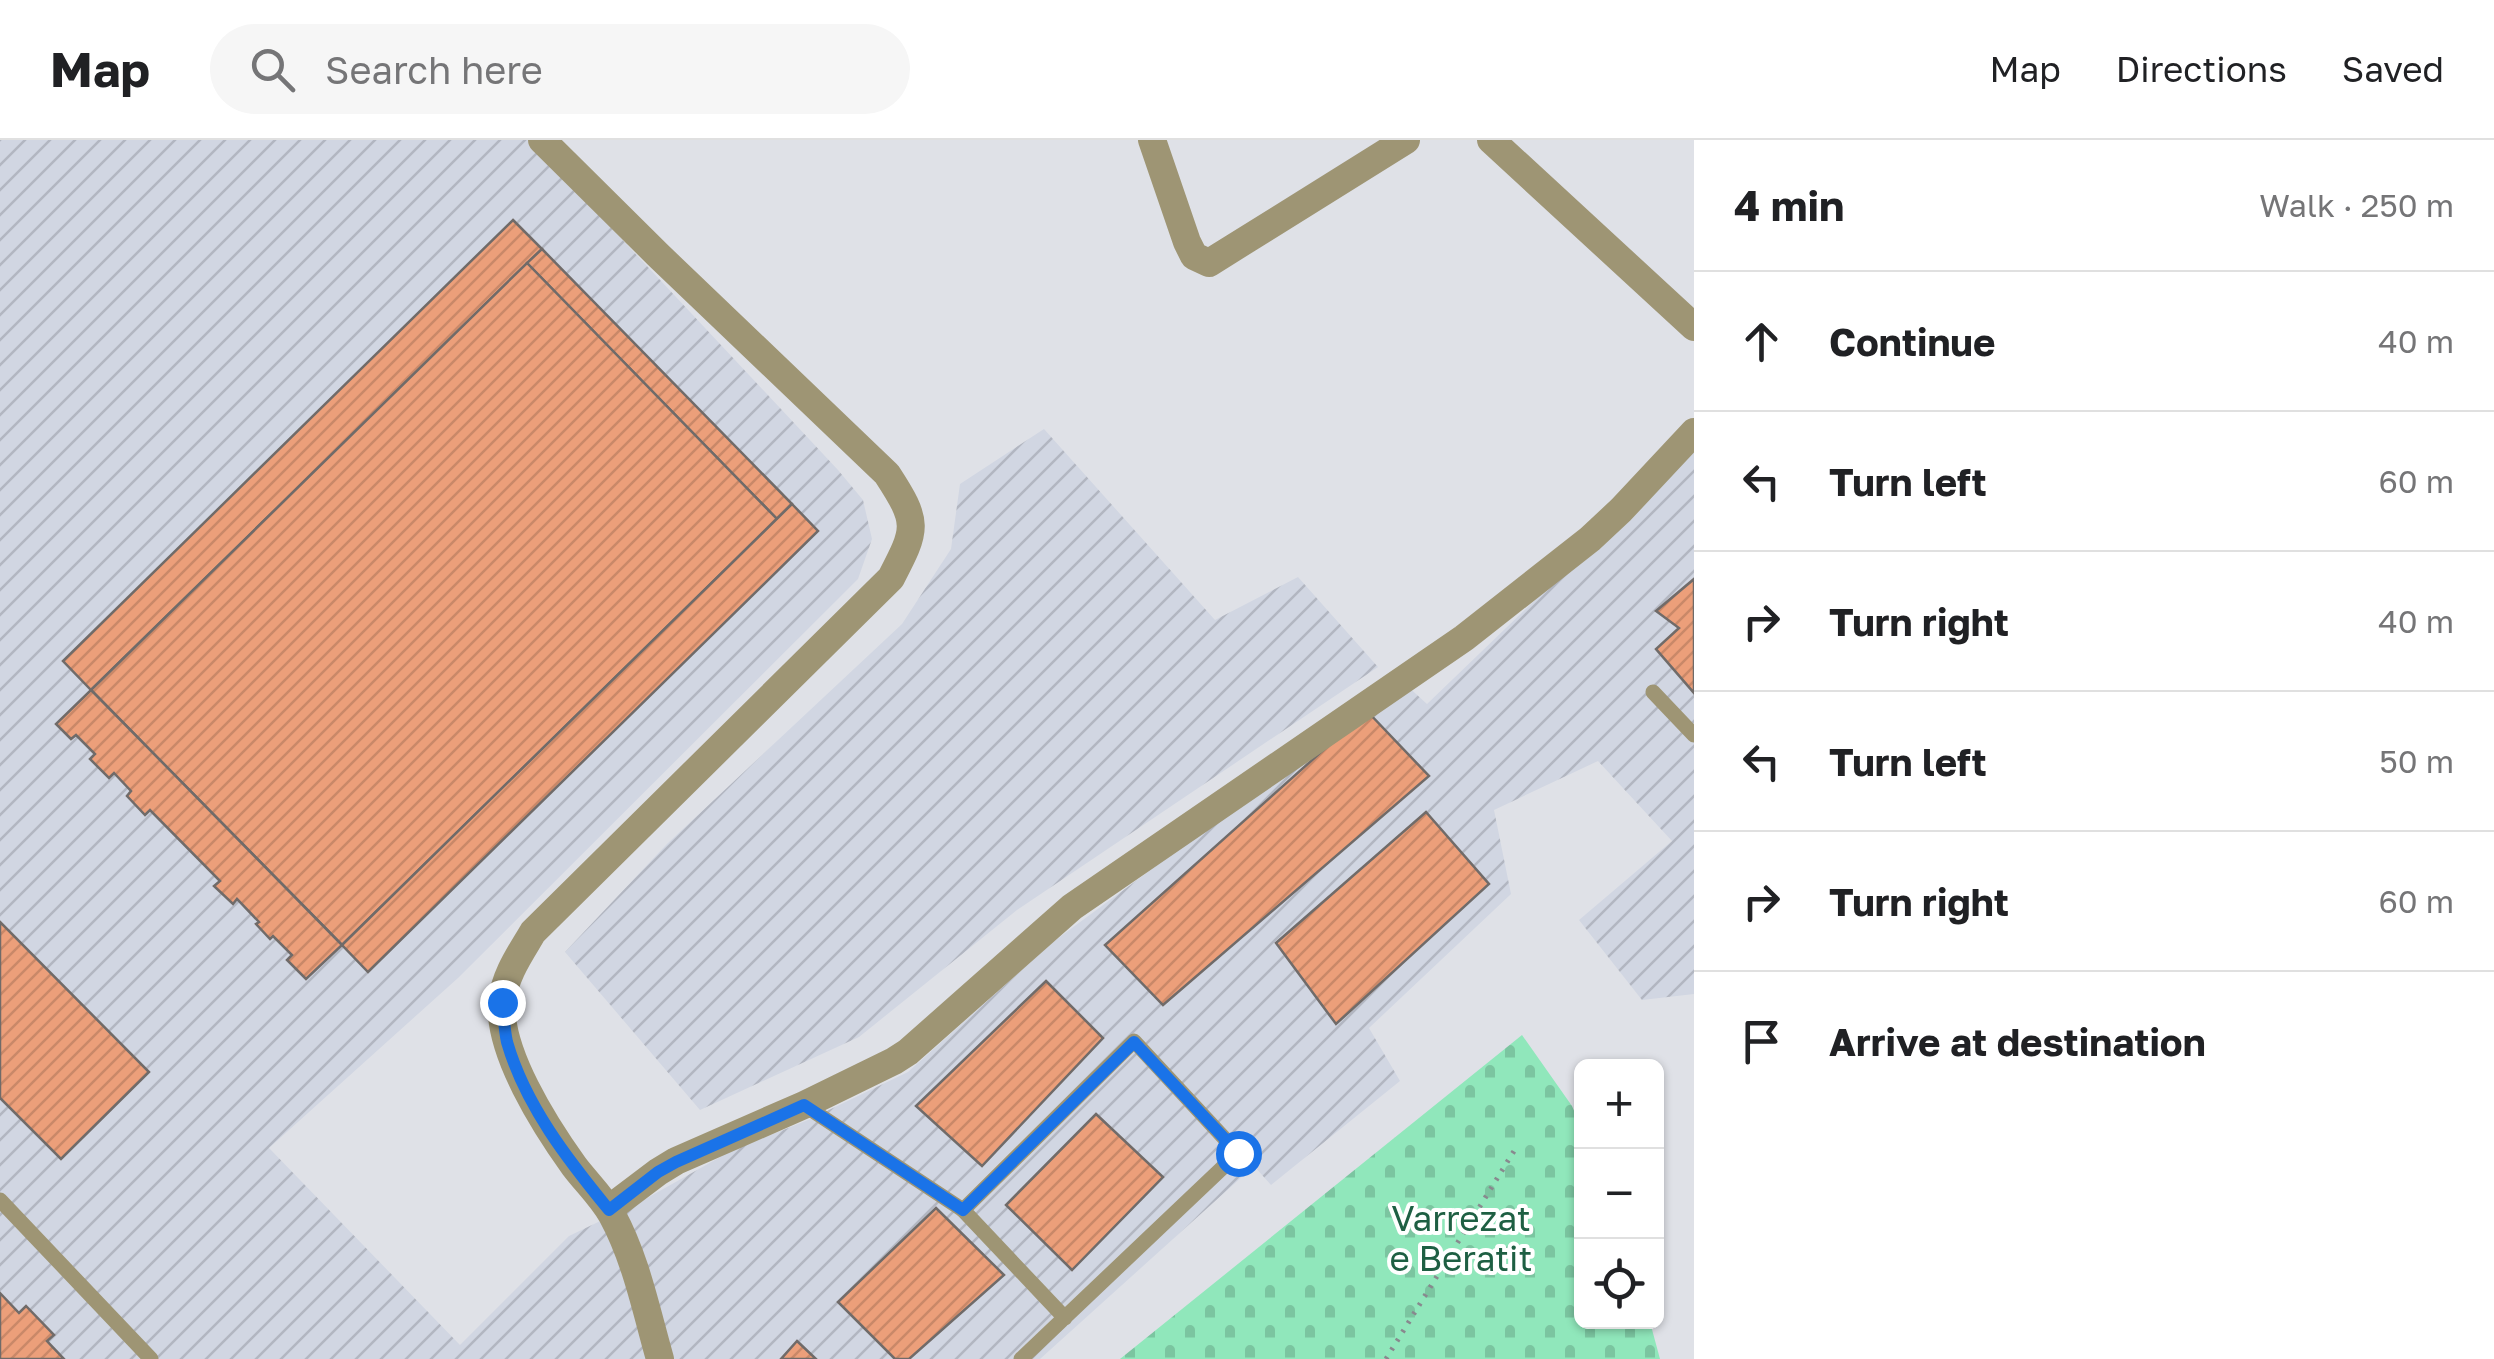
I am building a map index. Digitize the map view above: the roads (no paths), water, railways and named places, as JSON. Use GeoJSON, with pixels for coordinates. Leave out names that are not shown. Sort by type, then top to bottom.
{"type":"FeatureCollection","features":[{"type":"Feature","properties":{"kind":"street"},"geometry":{"type":"LineString","coordinates":[[542,140],[887,474],[913,524],[905,551],[890,578],[534,932],[511,967],[502,1002],[507,1041],[526,1088],[552,1135],[609,1210],[629,1249],[660,1359]]}},
{"type":"Feature","properties":{"kind":"street"},"geometry":{"type":"LineString","coordinates":[[1152,140],[1187,242],[1194,256],[1209,262],[1406,140]]}},
{"type":"Feature","properties":{"kind":"street"},"geometry":{"type":"LineString","coordinates":[[1491,140],[1694,327]]}},
{"type":"Feature","properties":{"kind":"street"},"geometry":{"type":"LineString","coordinates":[[609,1210],[676,1162],[804,1105],[908,1052],[1072,907],[1464,638],[1590,540],[1694,432]]}},
{"type":"Feature","properties":{"kind":"lane"},"geometry":{"type":"LineString","coordinates":[[1653,692],[1694,735]]}},
{"type":"Feature","properties":{"kind":"lane"},"geometry":{"type":"LineString","coordinates":[[963,1210],[1134,1042],[1238,1153],[1021,1359]]}},
{"type":"Feature","properties":{"kind":"lane"},"geometry":{"type":"LineString","coordinates":[[804,1105],[963,1210],[1065,1318]]}},
{"type":"Feature","properties":{"kind":"lane"},"geometry":{"type":"LineString","coordinates":[[0,1200],[151,1359]]}},
{"type":"Feature","properties":{"kind":"park label","name":"Varrezat e Beratit"},"geometry":{"type":"Point","coordinates":[1461,1238]}}]}
